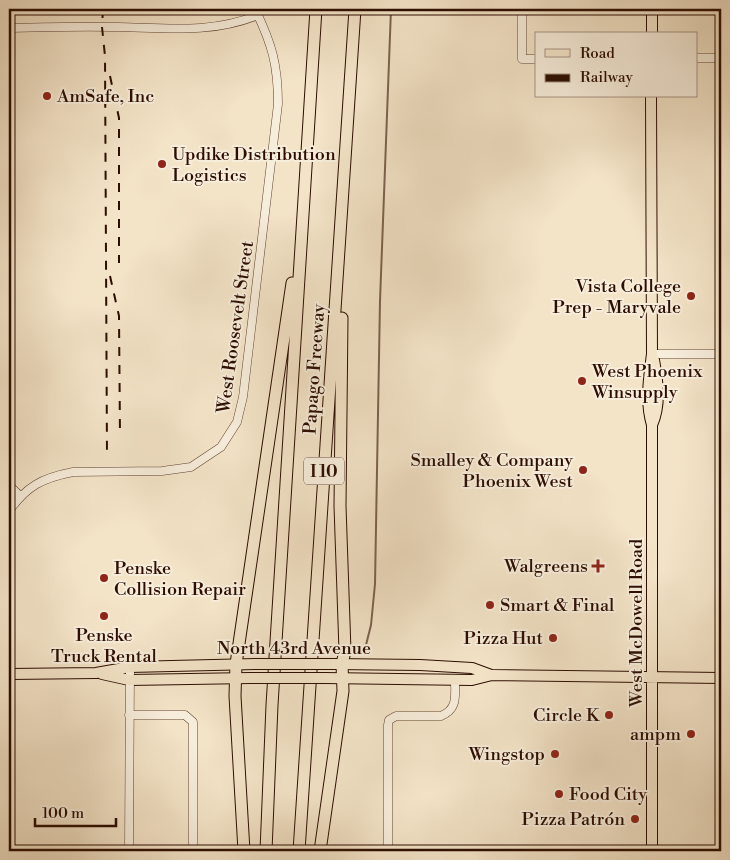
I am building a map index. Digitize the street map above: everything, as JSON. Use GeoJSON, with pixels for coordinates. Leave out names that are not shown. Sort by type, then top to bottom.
{"type":"FeatureCollection","features":[{"type":"Feature","properties":{"kind":"highway","name":"Papago Freeway"},"geometry":{"type":"LineString","coordinates":[[266,851],[272,704],[316,9]]}},
{"type":"Feature","properties":{"kind":"highway","name":"Papago Freeway"},"geometry":{"type":"LineString","coordinates":[[299,851],[354,9]]}},
{"type":"Feature","properties":{"kind":"highway"},"geometry":{"type":"LineString","coordinates":[[244,851],[236,722],[236,664],[302,217]]}},
{"type":"Feature","properties":{"kind":"highway"},"geometry":{"type":"LineString","coordinates":[[320,851],[343,691],[337,678],[337,664],[345,651],[340,506],[342,337],[340,246]]}},
{"type":"Feature","properties":{"kind":"main road"},"geometry":{"type":"LineString","coordinates":[[652,9],[652,32]]}},
{"type":"Feature","properties":{"kind":"main road","name":"West McDowell Road"},"geometry":{"type":"LineString","coordinates":[[651,98],[652,354],[657,376],[657,413],[652,425],[652,851]]}},
{"type":"Feature","properties":{"kind":"main road","name":"North 43rd Avenue"},"geometry":{"type":"LineString","coordinates":[[9,674],[96,673],[130,667],[337,664],[472,668],[492,675]]}},
{"type":"Feature","properties":{"kind":"main road"},"geometry":{"type":"LineString","coordinates":[[455,680],[472,668]]}},
{"type":"Feature","properties":{"kind":"main road"},"geometry":{"type":"LineString","coordinates":[[472,668],[472,680]]}},
{"type":"Feature","properties":{"kind":"main road","name":"North 43rd Avenue"},"geometry":{"type":"LineString","coordinates":[[96,673],[129,680],[337,678],[472,680],[492,675],[721,678]]}},
{"type":"Feature","properties":{"kind":"street"},"geometry":{"type":"LineString","coordinates":[[522,9],[522,59],[535,59]]}},
{"type":"Feature","properties":{"kind":"street"},"geometry":{"type":"LineString","coordinates":[[9,28],[220,27],[240,22],[256,12]]}},
{"type":"Feature","properties":{"kind":"street","name":"West Roosevelt Street"},"geometry":{"type":"LineString","coordinates":[[9,511],[20,496],[44,479],[72,472],[162,471],[191,467],[221,448],[237,422],[243,397],[278,104],[278,80],[274,57],[269,39],[256,12]]}},
{"type":"Feature","properties":{"kind":"street"},"geometry":{"type":"LineString","coordinates":[[698,58],[721,58]]}},
{"type":"Feature","properties":{"kind":"street"},"geometry":{"type":"LineString","coordinates":[[652,354],[721,354]]}},
{"type":"Feature","properties":{"kind":"street"},"geometry":{"type":"LineString","coordinates":[[9,485],[20,496]]}},
{"type":"Feature","properties":{"kind":"street"},"geometry":{"type":"LineString","coordinates":[[129,851],[130,667]]}},
{"type":"Feature","properties":{"kind":"street"},"geometry":{"type":"LineString","coordinates":[[388,851],[389,720],[396,716],[441,716],[447,714],[454,705],[455,680]]}},
{"type":"Feature","properties":{"kind":"street"},"geometry":{"type":"LineString","coordinates":[[129,715],[186,715],[191,719],[193,725],[193,851]]}},
{"type":"Feature","properties":{"kind":"waterway"},"geometry":{"type":"LineString","coordinates":[[365,649],[371,625],[375,584],[380,301],[391,9]]}},
{"type":"Feature","properties":{"kind":"railway"},"geometry":{"type":"LineString","coordinates":[[103,9],[102,27],[105,56],[107,457]]}},
{"type":"Feature","properties":{"kind":"railway"},"geometry":{"type":"LineString","coordinates":[[110,76],[119,118],[119,263]]}},
{"type":"Feature","properties":{"kind":"railway"},"geometry":{"type":"LineString","coordinates":[[110,276],[119,316],[120,436]]}},
{"type":"Feature","properties":{"kind":"place","name":"AmSafe, Inc"},"geometry":{"type":"Point","coordinates":[47,96]}},
{"type":"Feature","properties":{"kind":"place","name":"Updike Distribution Logistics"},"geometry":{"type":"Point","coordinates":[162,164]}},
{"type":"Feature","properties":{"kind":"place","name":"Vista College Prep - Maryvale"},"geometry":{"type":"Point","coordinates":[691,296]}},
{"type":"Feature","properties":{"kind":"place","name":"West Phoenix Winsupply"},"geometry":{"type":"Point","coordinates":[582,381]}},
{"type":"Feature","properties":{"kind":"place","name":"Smalley & Company Phoenix West"},"geometry":{"type":"Point","coordinates":[583,470]}},
{"type":"Feature","properties":{"kind":"place","name":"Walgreens"},"geometry":{"type":"Point","coordinates":[598,566]}},
{"type":"Feature","properties":{"kind":"place","name":"Penske Collision Repair"},"geometry":{"type":"Point","coordinates":[104,578]}},
{"type":"Feature","properties":{"kind":"place","name":"Smart & Final"},"geometry":{"type":"Point","coordinates":[490,605]}},
{"type":"Feature","properties":{"kind":"place","name":"Penske Truck Rental"},"geometry":{"type":"Point","coordinates":[104,616]}},
{"type":"Feature","properties":{"kind":"place","name":"Pizza Hut"},"geometry":{"type":"Point","coordinates":[553,638]}},
{"type":"Feature","properties":{"kind":"place","name":"Circle K"},"geometry":{"type":"Point","coordinates":[609,715]}},
{"type":"Feature","properties":{"kind":"place","name":"ampm"},"geometry":{"type":"Point","coordinates":[691,734]}},
{"type":"Feature","properties":{"kind":"place","name":"Wingstop"},"geometry":{"type":"Point","coordinates":[555,754]}},
{"type":"Feature","properties":{"kind":"place","name":"Food City"},"geometry":{"type":"Point","coordinates":[559,794]}},
{"type":"Feature","properties":{"kind":"place","name":"Pizza Patrón"},"geometry":{"type":"Point","coordinates":[635,819]}}]}
